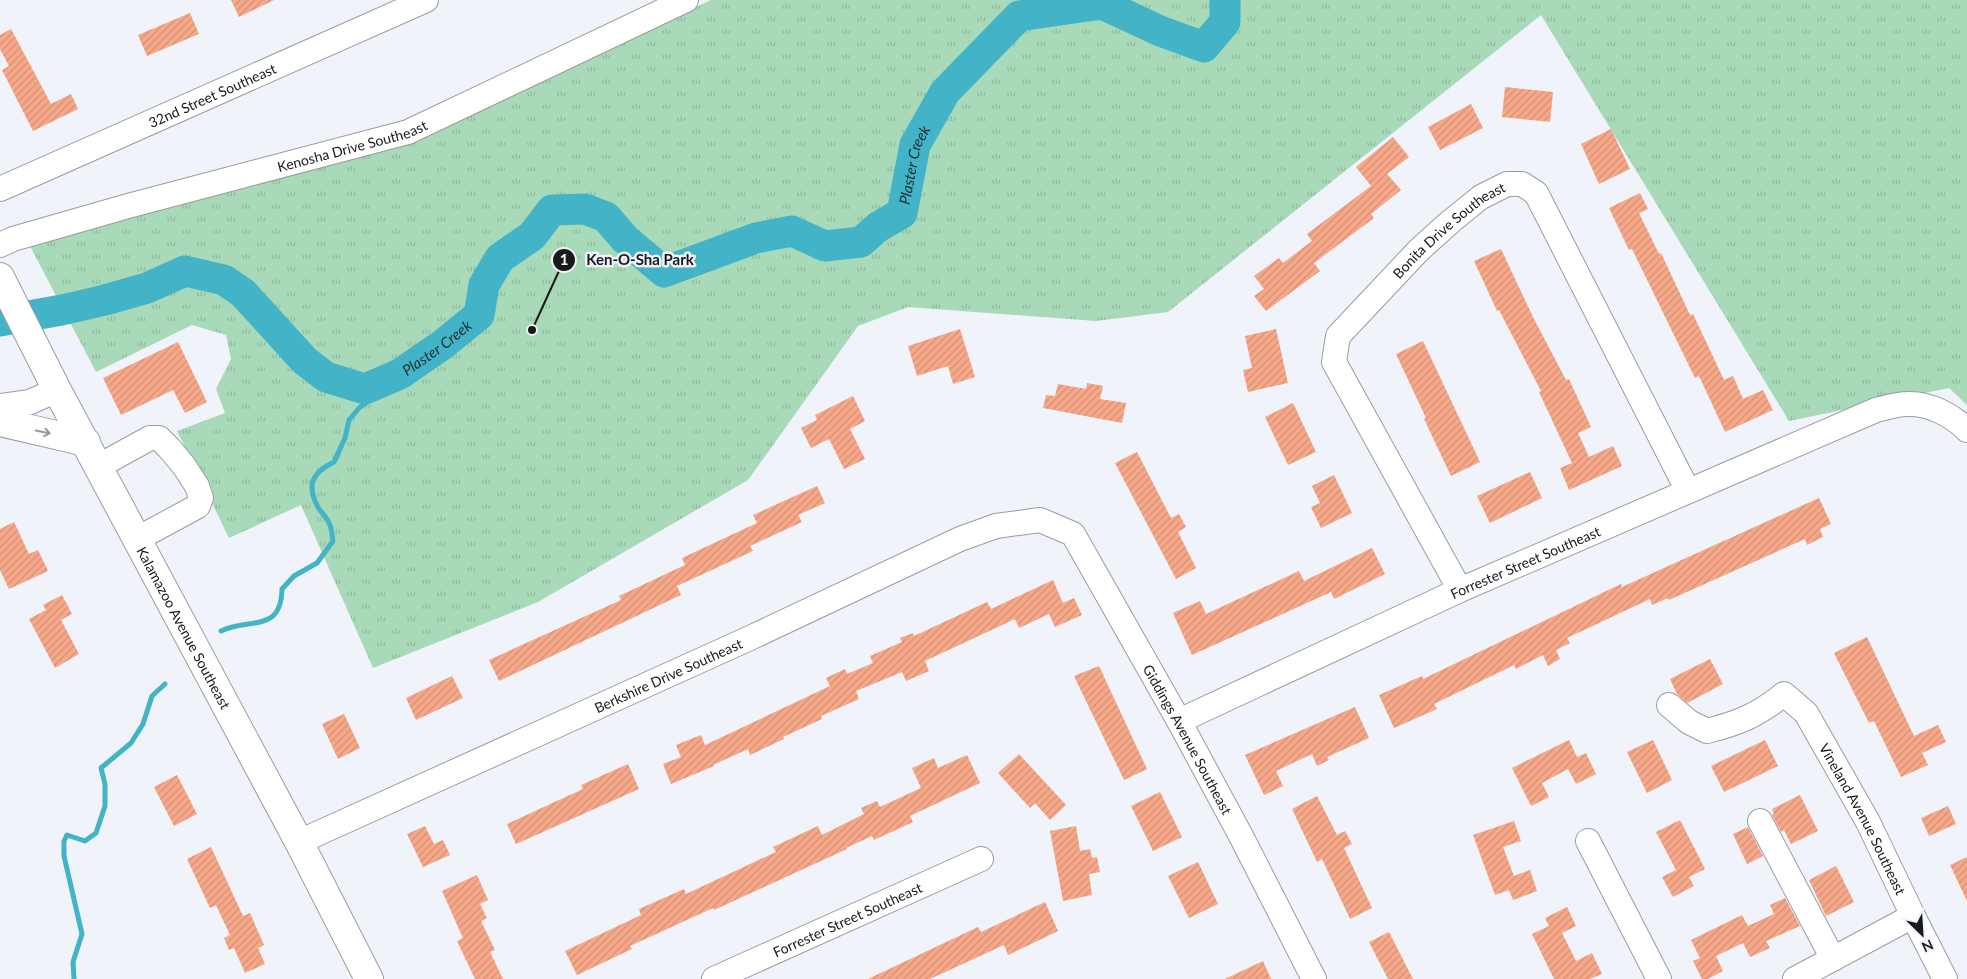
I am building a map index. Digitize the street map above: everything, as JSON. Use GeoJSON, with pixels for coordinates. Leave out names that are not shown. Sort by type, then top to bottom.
{"type":"FeatureCollection","features":[{"type":"Feature","properties":{"kind":"main road","name":"Kalamazoo Avenue Southeast"},"geometry":{"type":"LineString","coordinates":[[4,285],[57,390],[299,842],[369,979]]}},
{"type":"Feature","properties":{"kind":"main road"},"geometry":{"type":"LineString","coordinates":[[0,422],[86,442]]}},
{"type":"Feature","properties":{"kind":"street","name":"32nd Street Southeast"},"geometry":{"type":"LineString","coordinates":[[0,189],[426,0]]}},
{"type":"Feature","properties":{"kind":"street","name":"Kenosha Drive Southeast"},"geometry":{"type":"LineString","coordinates":[[0,245],[13,239],[128,206],[408,132],[686,0]]}},
{"type":"Feature","properties":{"kind":"street","name":"Bonita Drive Southeast"},"geometry":{"type":"LineString","coordinates":[[1460,590],[1334,362],[1338,336],[1371,299],[1450,222],[1481,197],[1507,184],[1522,184],[1536,193],[1688,491]]}},
{"type":"Feature","properties":{"kind":"street"},"geometry":{"type":"LineString","coordinates":[[0,406],[30,402],[57,390]]}},
{"type":"Feature","properties":{"kind":"street","name":"Forrester Street Southeast"},"geometry":{"type":"LineString","coordinates":[[1179,721],[1460,590],[1876,410],[1905,404],[1917,404],[1952,417],[1967,430]]}},
{"type":"Feature","properties":{"kind":"street"},"geometry":{"type":"LineString","coordinates":[[99,466],[150,438],[159,438],[169,448],[197,486],[201,498],[198,506],[137,539]]}},
{"type":"Feature","properties":{"kind":"street","name":"Giddings Avenue Southeast"},"geometry":{"type":"LineString","coordinates":[[1040,520],[1073,534],[1179,721],[1241,836],[1314,979]]}},
{"type":"Feature","properties":{"kind":"street","name":"Berkshire Drive Southeast"},"geometry":{"type":"LineString","coordinates":[[299,842],[750,638],[960,540],[996,526],[1040,520]]}},
{"type":"Feature","properties":{"kind":"street","name":"Vineland Avenue Southeast"},"geometry":{"type":"LineString","coordinates":[[1669,705],[1689,722],[1707,731],[1732,725],[1765,709],[1784,694],[1806,713],[1868,822],[1913,916],[1946,979]]}},
{"type":"Feature","properties":{"kind":"street"},"geometry":{"type":"LineString","coordinates":[[1760,821],[1832,959]]}},
{"type":"Feature","properties":{"kind":"street"},"geometry":{"type":"LineString","coordinates":[[1588,841],[1659,979]]}},
{"type":"Feature","properties":{"kind":"street","name":"Forrester Street Southeast"},"geometry":{"type":"LineString","coordinates":[[714,979],[980,859]]}},
{"type":"Feature","properties":{"kind":"street"},"geometry":{"type":"LineString","coordinates":[[1795,979],[1913,916]]}},
{"type":"Feature","properties":{"kind":"green space"},"geometry":{"type":"Polygon","coordinates":[[[711,0],[1967,0],[1967,405],[1949,388],[1789,421],[1541,15],[1168,312],[1096,321],[908,307],[858,326],[748,480],[538,602],[373,668],[301,505],[229,538],[177,431],[225,413],[216,389],[231,359],[226,335],[192,325],[96,372],[30,246],[425,136],[711,0]]]}},
{"type":"Feature","properties":{"kind":"building"},"geometry":{"type":"Polygon","coordinates":[[[231,0],[274,0],[239,17],[231,0]]]}},
{"type":"Feature","properties":{"kind":"building"},"geometry":{"type":"Polygon","coordinates":[[[190,13],[199,34],[147,56],[138,35],[190,13]]]}},
{"type":"Feature","properties":{"kind":"building"},"geometry":{"type":"Polygon","coordinates":[[[11,29],[51,104],[71,94],[78,109],[33,131],[2,70],[9,66],[0,49],[0,35],[11,29]]]}},
{"type":"Feature","properties":{"kind":"building"},"geometry":{"type":"Polygon","coordinates":[[[1505,87],[1553,92],[1550,122],[1502,117],[1505,87]]]}},
{"type":"Feature","properties":{"kind":"building"},"geometry":{"type":"Polygon","coordinates":[[[1471,104],[1483,128],[1440,150],[1428,127],[1471,104]]]}},
{"type":"Feature","properties":{"kind":"building"},"geometry":{"type":"Polygon","coordinates":[[[1611,129],[1630,169],[1599,184],[1581,144],[1611,129]]]}},
{"type":"Feature","properties":{"kind":"building"},"geometry":{"type":"Polygon","coordinates":[[[1393,137],[1409,157],[1387,174],[1401,190],[1371,214],[1374,218],[1314,263],[1320,271],[1266,311],[1254,296],[1264,289],[1254,276],[1279,258],[1283,263],[1312,241],[1307,234],[1371,186],[1356,167],[1393,137]]]}},
{"type":"Feature","properties":{"kind":"building"},"geometry":{"type":"Polygon","coordinates":[[[1640,193],[1648,209],[1639,213],[1659,254],[1661,253],[1690,315],[1693,314],[1724,380],[1733,376],[1743,399],[1763,390],[1773,410],[1725,432],[1699,376],[1695,378],[1632,249],[1629,250],[1609,208],[1640,193]]]}},
{"type":"Feature","properties":{"kind":"building"},"geometry":{"type":"Polygon","coordinates":[[[1501,249],[1533,317],[1566,380],[1569,379],[1591,427],[1578,433],[1589,457],[1613,446],[1622,466],[1569,490],[1560,468],[1572,463],[1539,392],[1541,391],[1499,310],[1497,311],[1474,261],[1501,249]]]}},
{"type":"Feature","properties":{"kind":"building"},"geometry":{"type":"Polygon","coordinates":[[[960,329],[975,377],[953,384],[948,366],[917,376],[908,346],[960,329]]]}},
{"type":"Feature","properties":{"kind":"building"},"geometry":{"type":"Polygon","coordinates":[[[1276,329],[1288,383],[1248,392],[1243,370],[1252,368],[1245,336],[1276,329]]]}},
{"type":"Feature","properties":{"kind":"building"},"geometry":{"type":"Polygon","coordinates":[[[1423,341],[1480,462],[1451,476],[1396,354],[1423,341]]]}},
{"type":"Feature","properties":{"kind":"building"},"geometry":{"type":"Polygon","coordinates":[[[178,342],[207,402],[185,413],[173,390],[121,415],[103,378],[178,342]]]}},
{"type":"Feature","properties":{"kind":"building"},"geometry":{"type":"Polygon","coordinates":[[[1087,383],[1103,386],[1100,399],[1126,403],[1122,423],[1043,408],[1046,395],[1055,396],[1058,384],[1086,389],[1087,383]]]}},
{"type":"Feature","properties":{"kind":"building"},"geometry":{"type":"Polygon","coordinates":[[[853,396],[865,421],[850,429],[865,459],[844,469],[829,439],[811,448],[801,428],[817,420],[815,415],[853,396]]]}},
{"type":"Feature","properties":{"kind":"building"},"geometry":{"type":"Polygon","coordinates":[[[1293,403],[1316,452],[1288,465],[1265,417],[1293,403]]]}},
{"type":"Feature","properties":{"kind":"building"},"geometry":{"type":"Polygon","coordinates":[[[1137,452],[1171,518],[1179,514],[1186,527],[1178,532],[1196,568],[1176,579],[1115,463],[1137,452]]]}},
{"type":"Feature","properties":{"kind":"building"},"geometry":{"type":"Polygon","coordinates":[[[1530,472],[1542,498],[1490,523],[1477,496],[1530,472]]]}},
{"type":"Feature","properties":{"kind":"building"},"geometry":{"type":"Polygon","coordinates":[[[1334,475],[1352,513],[1321,528],[1311,507],[1320,503],[1312,486],[1334,475]]]}},
{"type":"Feature","properties":{"kind":"building"},"geometry":{"type":"Polygon","coordinates":[[[817,486],[825,503],[798,515],[802,522],[750,546],[753,551],[677,586],[681,595],[499,681],[489,660],[621,600],[619,596],[685,565],[682,558],[757,523],[753,515],[817,486]]]}},
{"type":"Feature","properties":{"kind":"building"},"geometry":{"type":"Polygon","coordinates":[[[1819,498],[1831,524],[1820,529],[1823,537],[1807,545],[1805,539],[1669,600],[1668,598],[1652,605],[1650,599],[1567,638],[1570,643],[1556,650],[1560,659],[1548,666],[1543,655],[1516,669],[1514,665],[1434,704],[1437,709],[1394,728],[1379,695],[1422,676],[1423,679],[1621,584],[1622,587],[1819,498]]]}},
{"type":"Feature","properties":{"kind":"building"},"geometry":{"type":"Polygon","coordinates":[[[14,522],[29,554],[38,550],[48,571],[9,589],[0,570],[0,529],[14,522]]]}},
{"type":"Feature","properties":{"kind":"building"},"geometry":{"type":"Polygon","coordinates":[[[1372,548],[1385,574],[1334,599],[1331,592],[1192,655],[1173,613],[1200,601],[1206,614],[1299,571],[1304,581],[1372,548]]]}},
{"type":"Feature","properties":{"kind":"building"},"geometry":{"type":"Polygon","coordinates":[[[1053,580],[1063,603],[1074,598],[1082,615],[1055,627],[1049,614],[1019,628],[1015,619],[925,661],[929,671],[906,681],[902,672],[856,691],[859,699],[821,716],[822,719],[783,737],[784,739],[750,755],[748,749],[671,784],[663,764],[681,757],[676,745],[701,735],[705,745],[830,686],[826,678],[845,669],[847,674],[873,663],[870,656],[902,642],[900,638],[913,633],[914,636],[987,602],[991,609],[1053,580]]]}},
{"type":"Feature","properties":{"kind":"building"},"geometry":{"type":"Polygon","coordinates":[[[62,595],[72,614],[61,620],[79,654],[55,668],[29,619],[46,610],[43,605],[62,595]]]}},
{"type":"Feature","properties":{"kind":"building"},"geometry":{"type":"Polygon","coordinates":[[[1867,637],[1914,736],[1938,725],[1946,742],[1922,753],[1928,765],[1901,777],[1874,721],[1869,723],[1834,653],[1867,637]]]}},
{"type":"Feature","properties":{"kind":"building"},"geometry":{"type":"Polygon","coordinates":[[[1710,659],[1723,684],[1687,703],[1677,694],[1670,679],[1710,659]]]}},
{"type":"Feature","properties":{"kind":"building"},"geometry":{"type":"Polygon","coordinates":[[[1099,666],[1147,769],[1124,780],[1074,676],[1099,666]]]}},
{"type":"Feature","properties":{"kind":"building"},"geometry":{"type":"Polygon","coordinates":[[[452,676],[463,698],[416,720],[406,698],[452,676]]]}},
{"type":"Feature","properties":{"kind":"building"},"geometry":{"type":"Polygon","coordinates":[[[1355,707],[1369,738],[1327,757],[1329,760],[1317,766],[1312,754],[1276,771],[1283,786],[1264,795],[1245,755],[1355,707]]]}},
{"type":"Feature","properties":{"kind":"building"},"geometry":{"type":"Polygon","coordinates":[[[344,714],[360,748],[338,759],[322,724],[344,714]]]}},
{"type":"Feature","properties":{"kind":"building"},"geometry":{"type":"Polygon","coordinates":[[[1569,740],[1577,757],[1586,753],[1596,774],[1576,784],[1568,769],[1542,783],[1549,797],[1531,806],[1512,768],[1569,740]]]}},
{"type":"Feature","properties":{"kind":"building"},"geometry":{"type":"Polygon","coordinates":[[[1653,740],[1672,780],[1647,793],[1627,752],[1653,740]]]}},
{"type":"Feature","properties":{"kind":"building"},"geometry":{"type":"Polygon","coordinates":[[[1765,740],[1778,766],[1724,792],[1711,766],[1765,740]]]}},
{"type":"Feature","properties":{"kind":"building"},"geometry":{"type":"Polygon","coordinates":[[[1019,754],[1066,805],[1050,820],[1035,803],[1030,808],[998,773],[1019,754]]]}},
{"type":"Feature","properties":{"kind":"building"},"geometry":{"type":"Polygon","coordinates":[[[967,755],[980,783],[910,816],[913,822],[874,840],[872,836],[714,910],[713,908],[630,946],[632,949],[577,975],[565,951],[641,915],[639,909],[684,889],[686,894],[776,852],[773,847],[818,826],[822,835],[864,814],[861,808],[877,801],[880,807],[921,788],[912,768],[934,758],[938,768],[967,755]]]}},
{"type":"Feature","properties":{"kind":"building"},"geometry":{"type":"Polygon","coordinates":[[[628,764],[639,789],[516,844],[507,824],[583,789],[581,785],[628,764]]]}},
{"type":"Feature","properties":{"kind":"building"},"geometry":{"type":"Polygon","coordinates":[[[177,775],[197,814],[174,826],[154,787],[177,775]]]}},
{"type":"Feature","properties":{"kind":"building"},"geometry":{"type":"Polygon","coordinates":[[[1160,792],[1182,837],[1153,851],[1131,806],[1160,792]]]}},
{"type":"Feature","properties":{"kind":"building"},"geometry":{"type":"Polygon","coordinates":[[[1800,795],[1818,831],[1791,844],[1784,830],[1781,832],[1772,815],[1774,814],[1772,809],[1800,795]]]}},
{"type":"Feature","properties":{"kind":"building"},"geometry":{"type":"Polygon","coordinates":[[[1317,796],[1337,835],[1345,831],[1352,844],[1344,848],[1372,908],[1350,919],[1322,859],[1317,862],[1292,809],[1317,796]]]}},
{"type":"Feature","properties":{"kind":"building"},"geometry":{"type":"Polygon","coordinates":[[[1948,806],[1956,824],[1929,836],[1921,818],[1948,806]]]}},
{"type":"Feature","properties":{"kind":"building"},"geometry":{"type":"Polygon","coordinates":[[[1680,820],[1705,869],[1689,877],[1694,886],[1673,897],[1662,877],[1676,870],[1656,832],[1680,820]]]}},
{"type":"Feature","properties":{"kind":"building"},"geometry":{"type":"Polygon","coordinates":[[[1514,821],[1521,841],[1503,847],[1514,876],[1530,870],[1537,891],[1513,900],[1509,890],[1495,895],[1473,835],[1514,821]]]}},
{"type":"Feature","properties":{"kind":"building"},"geometry":{"type":"Polygon","coordinates":[[[425,826],[434,844],[443,840],[450,855],[423,867],[407,834],[425,826]]]}},
{"type":"Feature","properties":{"kind":"building"},"geometry":{"type":"Polygon","coordinates":[[[1076,826],[1080,851],[1090,849],[1092,858],[1097,857],[1100,872],[1089,874],[1092,895],[1063,901],[1050,831],[1076,826]]]}},
{"type":"Feature","properties":{"kind":"building"},"geometry":{"type":"Polygon","coordinates":[[[1748,827],[1763,856],[1747,864],[1733,834],[1748,827]]]}},
{"type":"Feature","properties":{"kind":"building"},"geometry":{"type":"Polygon","coordinates":[[[211,847],[243,916],[250,913],[264,945],[258,948],[265,964],[245,973],[234,948],[229,950],[224,938],[230,935],[216,905],[210,908],[187,859],[211,847]]]}},
{"type":"Feature","properties":{"kind":"building"},"geometry":{"type":"Polygon","coordinates":[[[1967,857],[1967,901],[1950,865],[1967,857]]]}},
{"type":"Feature","properties":{"kind":"building"},"geometry":{"type":"Polygon","coordinates":[[[1198,862],[1218,904],[1189,918],[1168,876],[1198,862]]]}},
{"type":"Feature","properties":{"kind":"building"},"geometry":{"type":"Polygon","coordinates":[[[1836,866],[1854,902],[1826,916],[1809,880],[1836,866]]]}},
{"type":"Feature","properties":{"kind":"building"},"geometry":{"type":"Polygon","coordinates":[[[477,875],[488,900],[480,904],[487,918],[481,921],[495,950],[490,952],[503,979],[475,979],[457,941],[463,938],[442,891],[477,875]]]}},
{"type":"Feature","properties":{"kind":"building"},"geometry":{"type":"Polygon","coordinates":[[[1785,898],[1800,926],[1766,941],[1770,948],[1750,957],[1743,943],[1716,956],[1723,971],[1708,979],[1702,979],[1693,961],[1700,958],[1691,940],[1742,915],[1748,926],[1774,914],[1770,905],[1785,898]]]}},
{"type":"Feature","properties":{"kind":"building"},"geometry":{"type":"Polygon","coordinates":[[[1045,902],[1058,931],[1008,955],[1004,945],[930,979],[868,979],[978,927],[981,932],[1045,902]]]}},
{"type":"Feature","properties":{"kind":"building"},"geometry":{"type":"Polygon","coordinates":[[[1567,907],[1576,926],[1562,933],[1576,961],[1592,953],[1602,974],[1590,979],[1554,979],[1532,934],[1549,926],[1545,918],[1567,907]]]}},
{"type":"Feature","properties":{"kind":"building"},"geometry":{"type":"Polygon","coordinates":[[[1389,932],[1413,979],[1388,979],[1369,942],[1389,932]]]}},
{"type":"Feature","properties":{"kind":"building"},"geometry":{"type":"Polygon","coordinates":[[[1263,961],[1271,979],[1225,979],[1263,961]]]}},
{"type":"Feature","properties":{"kind":"waterway","name":"Plaster Creek"},"geometry":{"type":"LineString","coordinates":[[0,321],[105,300],[147,288],[185,271],[224,280],[243,293],[305,361],[326,377],[365,389],[400,374],[442,345],[479,315],[484,285],[500,258],[532,236],[552,210],[585,209],[606,217],[625,239],[664,272],[756,238],[792,231],[825,246],[861,242],[878,227],[902,213],[915,145],[945,92],[1019,16],[1102,4],[1160,31],[1204,47],[1225,22],[1225,0]]}},
{"type":"Feature","properties":{"kind":"waterway"},"geometry":{"type":"LineString","coordinates":[[221,631],[232,627],[262,622],[270,618],[276,613],[282,589],[294,576],[317,563],[333,541],[329,523],[315,501],[312,487],[313,481],[320,471],[334,462],[345,438],[349,420],[360,407],[400,374]]}},
{"type":"Feature","properties":{"kind":"waterway"},"geometry":{"type":"LineString","coordinates":[[74,979],[73,962],[82,934],[64,856],[64,841],[67,835],[85,841],[96,833],[105,806],[105,784],[101,768],[131,743],[143,724],[152,696],[165,684]]}},
{"type":"Feature","properties":{"kind":"place","name":"Ken-O-Sha Park"},"geometry":{"type":"Point","coordinates":[532,330]}}]}
